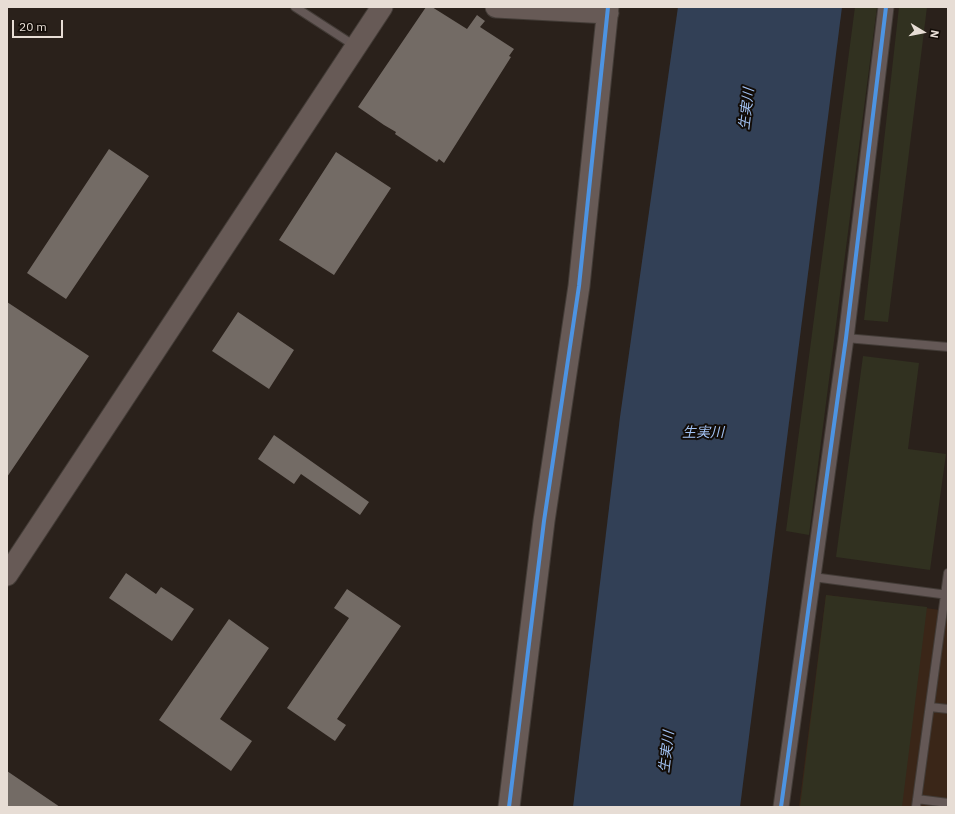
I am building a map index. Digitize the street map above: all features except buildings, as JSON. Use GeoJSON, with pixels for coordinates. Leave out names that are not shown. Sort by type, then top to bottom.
{"type":"FeatureCollection","features":[{"type":"Feature","properties":{"kind":"street"},"geometry":{"type":"LineString","coordinates":[[7,575],[382,7]]}},
{"type":"Feature","properties":{"kind":"street"},"geometry":{"type":"LineString","coordinates":[[496,7],[608,10],[579,286],[544,521],[509,807]]}},
{"type":"Feature","properties":{"kind":"street"},"geometry":{"type":"LineString","coordinates":[[781,807],[846,338],[886,7]]}},
{"type":"Feature","properties":{"kind":"lane"},"geometry":{"type":"LineString","coordinates":[[295,7],[356,47]]}},
{"type":"Feature","properties":{"kind":"lane"},"geometry":{"type":"LineString","coordinates":[[846,338],[948,347]]}},
{"type":"Feature","properties":{"kind":"lane"},"geometry":{"type":"LineString","coordinates":[[948,573],[916,803],[948,803]]}},
{"type":"Feature","properties":{"kind":"lane"},"geometry":{"type":"LineString","coordinates":[[813,577],[946,594]]}},
{"type":"Feature","properties":{"kind":"lane"},"geometry":{"type":"LineString","coordinates":[[930,707],[948,709]]}},
{"type":"Feature","properties":{"kind":"shaded area"},"geometry":{"type":"Polygon","coordinates":[[[826,595],[948,611],[948,807],[799,807],[826,595]]]}},
{"type":"Feature","properties":{"kind":"green space"},"geometry":{"type":"Polygon","coordinates":[[[855,7],[877,7],[809,535],[786,531],[855,7]]]}},
{"type":"Feature","properties":{"kind":"green space"},"geometry":{"type":"Polygon","coordinates":[[[899,7],[927,7],[888,322],[864,320],[899,7]]]}},
{"type":"Feature","properties":{"kind":"green space"},"geometry":{"type":"Polygon","coordinates":[[[863,356],[919,363],[908,449],[946,454],[930,570],[836,557],[863,356]]]}},
{"type":"Feature","properties":{"kind":"green space"},"geometry":{"type":"Polygon","coordinates":[[[826,595],[927,607],[902,807],[800,807],[826,595]]]}},
{"type":"Feature","properties":{"kind":"water","name":"生実川"},"geometry":{"type":"Polygon","coordinates":[[[678,7],[842,7],[740,807],[573,807],[620,417],[678,7]]]}},
{"type":"Feature","properties":{"kind":"cycle path"},"geometry":{"type":"LineString","coordinates":[[509,807],[544,521],[579,286],[608,7]]}},
{"type":"Feature","properties":{"kind":"cycle path"},"geometry":{"type":"LineString","coordinates":[[781,807],[846,338],[886,7]]}}]}
